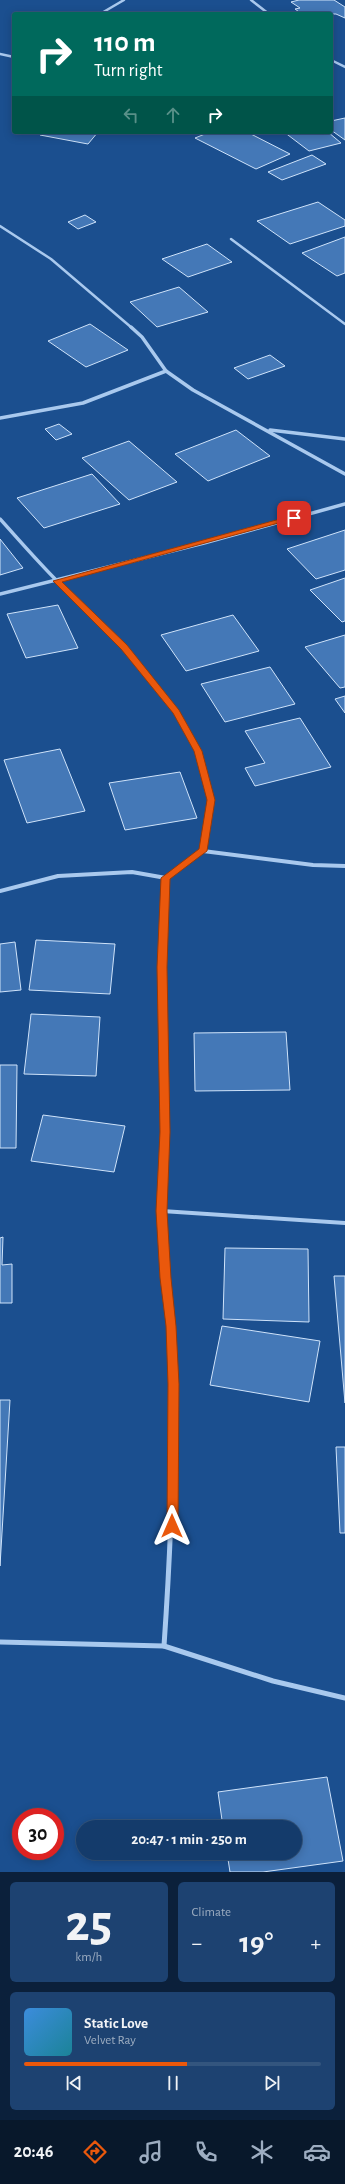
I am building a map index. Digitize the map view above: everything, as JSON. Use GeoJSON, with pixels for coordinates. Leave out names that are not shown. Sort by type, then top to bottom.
{"type":"FeatureCollection","features":[{"type":"Feature","properties":{"kind":"street"},"geometry":{"type":"LineString","coordinates":[[103,12],[124,0]]}},
{"type":"Feature","properties":{"kind":"street"},"geometry":{"type":"LineString","coordinates":[[251,0],[266,12]]}},
{"type":"Feature","properties":{"kind":"street"},"geometry":{"type":"LineString","coordinates":[[0,54],[12,57]]}},
{"type":"Feature","properties":{"kind":"street"},"geometry":{"type":"LineString","coordinates":[[333,61],[345,67]]}},
{"type":"Feature","properties":{"kind":"street"},"geometry":{"type":"LineString","coordinates":[[0,226],[51,259],[142,337],[166,371],[193,390],[345,474]]}},
{"type":"Feature","properties":{"kind":"street"},"geometry":{"type":"LineString","coordinates":[[231,239],[345,324]]}},
{"type":"Feature","properties":{"kind":"street"},"geometry":{"type":"LineString","coordinates":[[0,418],[82,403],[166,371]]}},
{"type":"Feature","properties":{"kind":"street"},"geometry":{"type":"LineString","coordinates":[[267,430],[345,439]]}},
{"type":"Feature","properties":{"kind":"street"},"geometry":{"type":"LineString","coordinates":[[0,594],[57,581],[345,504]]}},
{"type":"Feature","properties":{"kind":"street"},"geometry":{"type":"LineString","coordinates":[[0,519],[57,581],[124,647],[176,712],[198,751],[211,800],[203,851]]}},
{"type":"Feature","properties":{"kind":"street"},"geometry":{"type":"LineString","coordinates":[[0,891],[58,876],[132,872],[166,878],[203,851],[313,865],[345,866]]}},
{"type":"Feature","properties":{"kind":"street"},"geometry":{"type":"LineString","coordinates":[[164,1646],[172,1526],[173,1384],[171,1326],[166,1278],[162,1211],[165,1132],[162,967],[166,878]]}},
{"type":"Feature","properties":{"kind":"street"},"geometry":{"type":"LineString","coordinates":[[162,1211],[345,1223]]}},
{"type":"Feature","properties":{"kind":"street"},"geometry":{"type":"LineString","coordinates":[[0,1642],[164,1646],[273,1681],[345,1698]]}},
{"type":"Feature","properties":{"kind":"building"},"geometry":{"type":"Polygon","coordinates":[[[299,0],[334,0],[345,7],[345,18],[333,14],[333,12],[299,12],[295,9],[300,8],[291,2],[299,0]]]}},
{"type":"Feature","properties":{"kind":"building"},"geometry":{"type":"Polygon","coordinates":[[[345,118],[345,140],[333,131],[333,121],[345,118]]]}},
{"type":"Feature","properties":{"kind":"building"},"geometry":{"type":"Polygon","coordinates":[[[41,134],[96,134],[88,144],[40,135],[41,134]]]}},
{"type":"Feature","properties":{"kind":"building"},"geometry":{"type":"Polygon","coordinates":[[[205,134],[251,134],[290,154],[256,169],[195,138],[205,134]]]}},
{"type":"Feature","properties":{"kind":"building"},"geometry":{"type":"Polygon","coordinates":[[[287,134],[330,134],[341,143],[309,151],[287,134]]]}},
{"type":"Feature","properties":{"kind":"building"},"geometry":{"type":"Polygon","coordinates":[[[312,155],[326,164],[282,180],[268,172],[312,155]]]}},
{"type":"Feature","properties":{"kind":"building"},"geometry":{"type":"Polygon","coordinates":[[[318,202],[345,220],[345,226],[290,244],[257,221],[318,202]]]}},
{"type":"Feature","properties":{"kind":"building"},"geometry":{"type":"Polygon","coordinates":[[[85,215],[96,222],[78,229],[68,222],[85,215]]]}},
{"type":"Feature","properties":{"kind":"building"},"geometry":{"type":"Polygon","coordinates":[[[345,237],[345,273],[337,276],[302,253],[345,237]]]}},
{"type":"Feature","properties":{"kind":"building"},"geometry":{"type":"Polygon","coordinates":[[[207,244],[232,262],[188,277],[162,259],[207,244]]]}},
{"type":"Feature","properties":{"kind":"building"},"geometry":{"type":"Polygon","coordinates":[[[179,287],[208,312],[157,327],[130,302],[179,287]]]}},
{"type":"Feature","properties":{"kind":"building"},"geometry":{"type":"Polygon","coordinates":[[[90,324],[128,350],[86,367],[48,341],[90,324]]]}},
{"type":"Feature","properties":{"kind":"building"},"geometry":{"type":"Polygon","coordinates":[[[270,355],[285,366],[248,379],[234,368],[270,355]]]}},
{"type":"Feature","properties":{"kind":"building"},"geometry":{"type":"Polygon","coordinates":[[[59,424],[72,434],[56,440],[45,429],[59,424]]]}},
{"type":"Feature","properties":{"kind":"building"},"geometry":{"type":"Polygon","coordinates":[[[236,430],[270,456],[208,481],[175,454],[236,430]]]}},
{"type":"Feature","properties":{"kind":"building"},"geometry":{"type":"Polygon","coordinates":[[[129,441],[177,482],[129,500],[82,458],[129,441]]]}},
{"type":"Feature","properties":{"kind":"building"},"geometry":{"type":"Polygon","coordinates":[[[92,474],[120,504],[44,528],[17,498],[92,474]]]}},
{"type":"Feature","properties":{"kind":"building"},"geometry":{"type":"Polygon","coordinates":[[[345,530],[345,570],[316,579],[287,549],[345,530]]]}},
{"type":"Feature","properties":{"kind":"building"},"geometry":{"type":"Polygon","coordinates":[[[0,539],[23,568],[0,575],[0,539]]]}},
{"type":"Feature","properties":{"kind":"building"},"geometry":{"type":"Polygon","coordinates":[[[345,578],[345,621],[342,622],[310,590],[345,578]]]}},
{"type":"Feature","properties":{"kind":"building"},"geometry":{"type":"Polygon","coordinates":[[[58,605],[78,648],[26,658],[7,614],[58,605]]]}},
{"type":"Feature","properties":{"kind":"building"},"geometry":{"type":"Polygon","coordinates":[[[233,615],[259,651],[186,671],[161,635],[233,615]]]}},
{"type":"Feature","properties":{"kind":"building"},"geometry":{"type":"Polygon","coordinates":[[[345,635],[345,687],[340,688],[305,647],[345,635]]]}},
{"type":"Feature","properties":{"kind":"building"},"geometry":{"type":"Polygon","coordinates":[[[270,667],[295,704],[225,722],[201,684],[270,667]]]}},
{"type":"Feature","properties":{"kind":"building"},"geometry":{"type":"Polygon","coordinates":[[[345,696],[345,713],[335,699],[345,696]]]}},
{"type":"Feature","properties":{"kind":"building"},"geometry":{"type":"Polygon","coordinates":[[[300,718],[331,767],[255,786],[245,768],[265,763],[245,731],[300,718]]]}},
{"type":"Feature","properties":{"kind":"building"},"geometry":{"type":"Polygon","coordinates":[[[60,749],[85,811],[27,823],[4,760],[60,749]]]}},
{"type":"Feature","properties":{"kind":"building"},"geometry":{"type":"Polygon","coordinates":[[[180,772],[197,818],[125,830],[109,783],[180,772]]]}},
{"type":"Feature","properties":{"kind":"building"},"geometry":{"type":"Polygon","coordinates":[[[36,940],[115,944],[110,994],[29,990],[36,940]]]}},
{"type":"Feature","properties":{"kind":"building"},"geometry":{"type":"Polygon","coordinates":[[[15,942],[21,990],[0,992],[0,944],[15,942]]]}},
{"type":"Feature","properties":{"kind":"building"},"geometry":{"type":"Polygon","coordinates":[[[31,1014],[100,1017],[96,1076],[24,1074],[31,1014]]]}},
{"type":"Feature","properties":{"kind":"building"},"geometry":{"type":"Polygon","coordinates":[[[286,1032],[290,1090],[195,1091],[194,1033],[286,1032]]]}},
{"type":"Feature","properties":{"kind":"building"},"geometry":{"type":"Polygon","coordinates":[[[0,1065],[17,1065],[16,1148],[0,1148],[0,1065]]]}},
{"type":"Feature","properties":{"kind":"building"},"geometry":{"type":"Polygon","coordinates":[[[43,1115],[125,1126],[114,1172],[31,1161],[43,1115]]]}},
{"type":"Feature","properties":{"kind":"building"},"geometry":{"type":"Polygon","coordinates":[[[3,1237],[2,1265],[12,1264],[12,1303],[0,1303],[0,1238],[3,1237]]]}},
{"type":"Feature","properties":{"kind":"building"},"geometry":{"type":"Polygon","coordinates":[[[225,1248],[308,1249],[309,1322],[223,1319],[225,1248]]]}},
{"type":"Feature","properties":{"kind":"building"},"geometry":{"type":"Polygon","coordinates":[[[334,1276],[345,1276],[345,1403],[334,1276]]]}},
{"type":"Feature","properties":{"kind":"building"},"geometry":{"type":"Polygon","coordinates":[[[222,1326],[320,1341],[309,1402],[210,1385],[222,1326]]]}},
{"type":"Feature","properties":{"kind":"building"},"geometry":{"type":"Polygon","coordinates":[[[0,1400],[10,1400],[0,1566],[0,1400]]]}},
{"type":"Feature","properties":{"kind":"building"},"geometry":{"type":"Polygon","coordinates":[[[336,1447],[345,1447],[345,1533],[340,1533],[336,1447]]]}},
{"type":"Feature","properties":{"kind":"building"},"geometry":{"type":"Polygon","coordinates":[[[327,1777],[343,1861],[263,1872],[230,1872],[228,1860],[302,1860],[302,1820],[222,1820],[218,1792],[327,1777]]]}},
{"type":"Feature","properties":{"kind":"route"},"geometry":{"type":"LineString","coordinates":[[172,1526],[173,1384],[171,1326],[166,1278],[162,1211],[165,1132],[162,967],[166,878],[203,851],[211,800],[198,751],[176,712],[124,647],[57,581],[294,518]]}}]}
